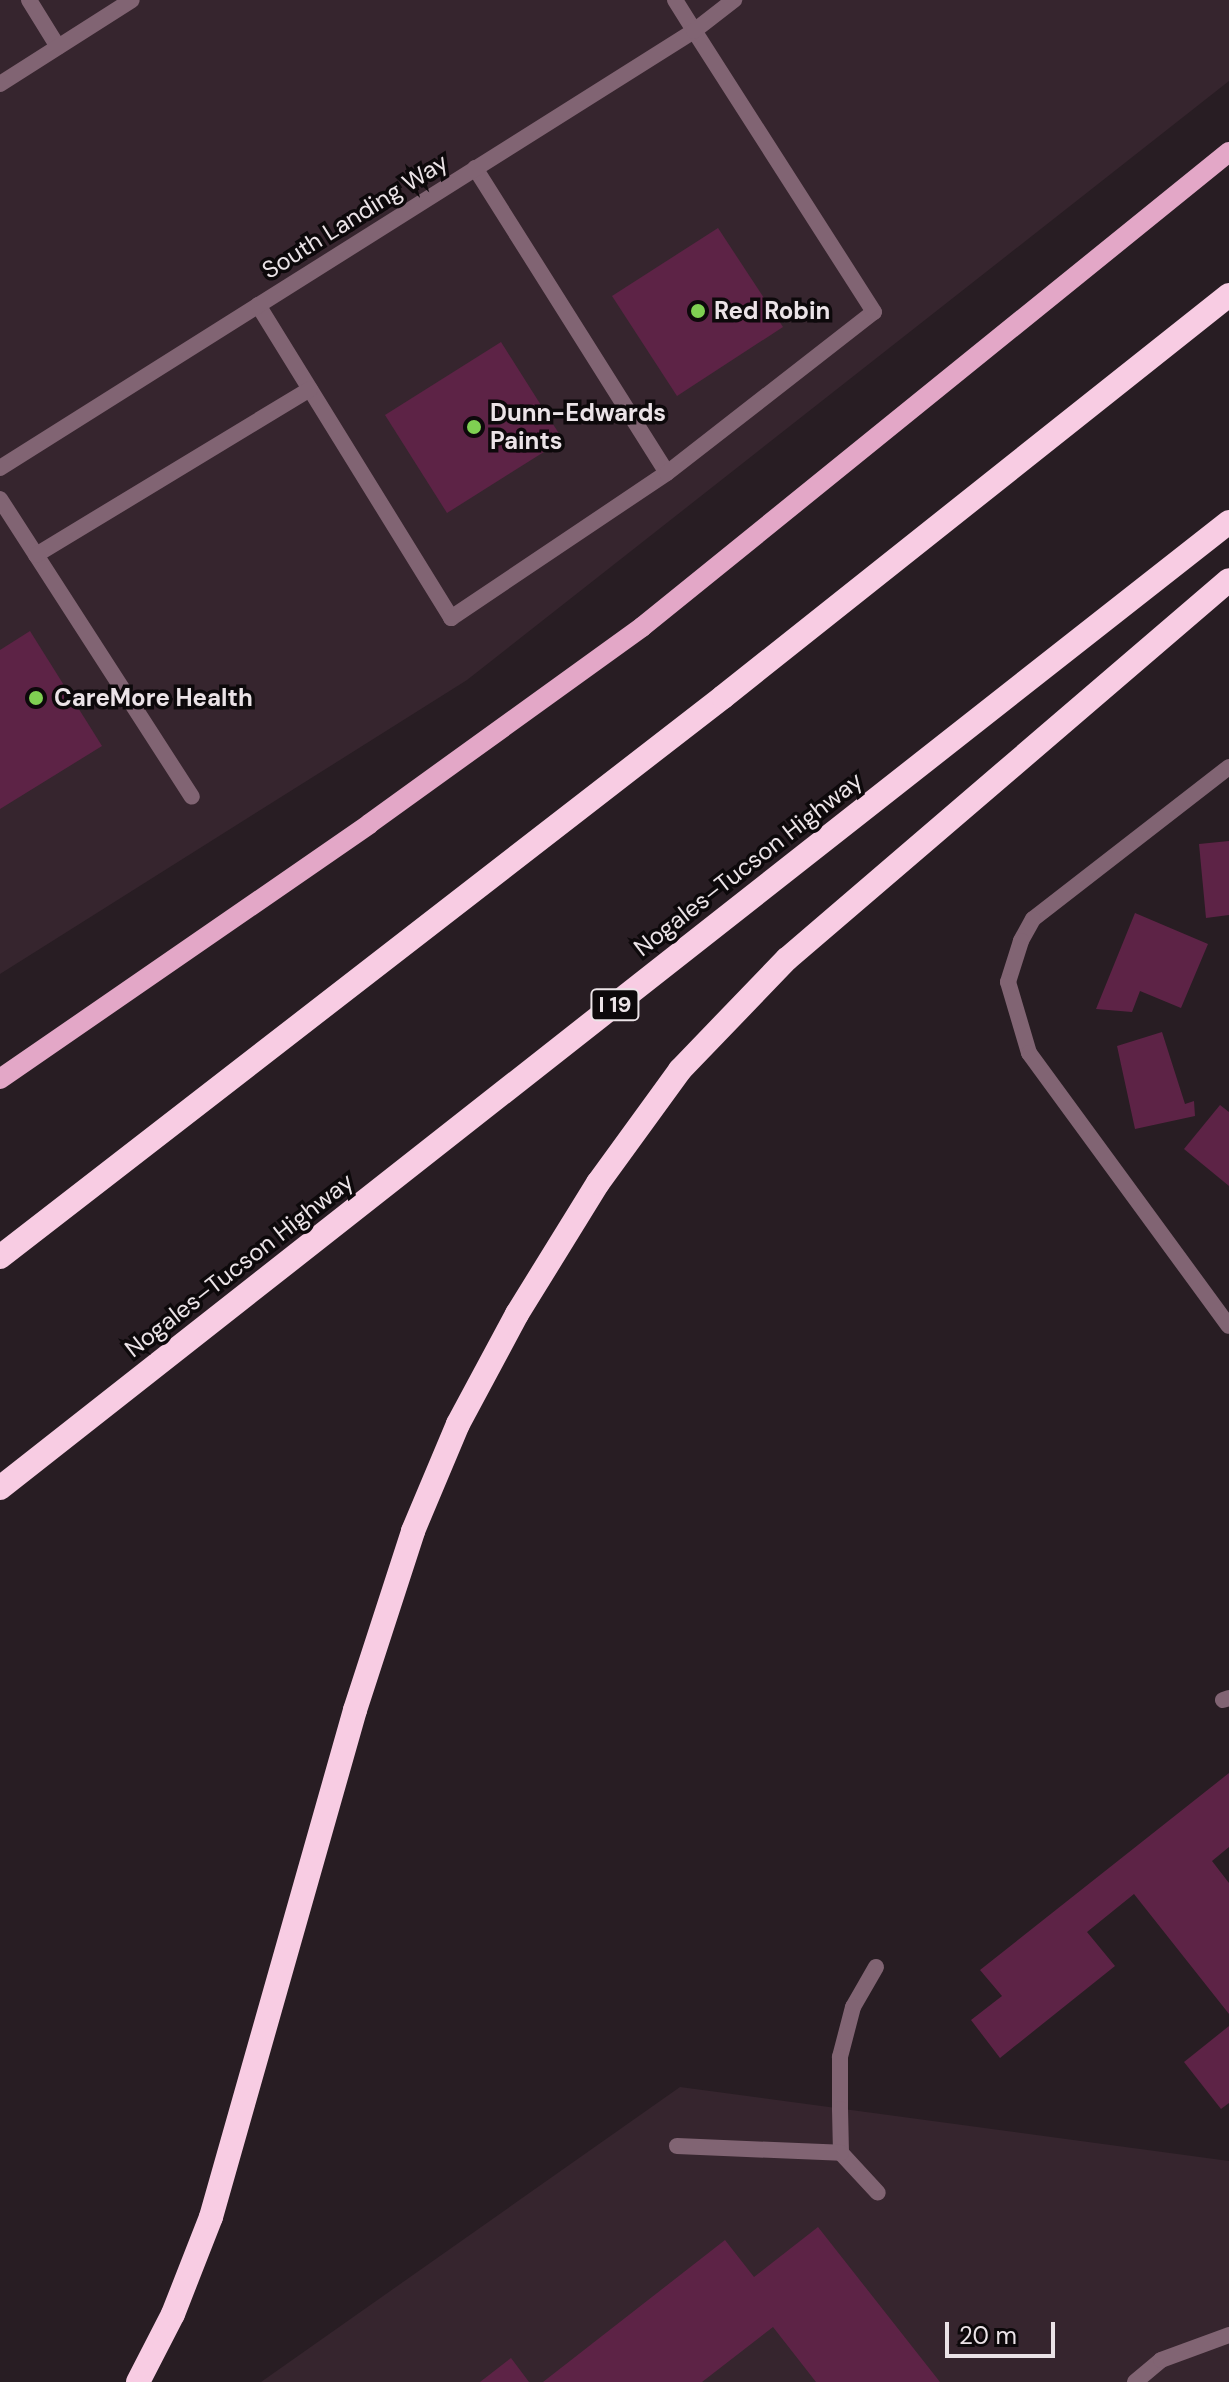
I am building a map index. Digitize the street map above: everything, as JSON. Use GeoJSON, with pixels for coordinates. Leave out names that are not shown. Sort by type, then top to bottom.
{"type":"FeatureCollection","features":[{"type":"Feature","properties":{"kind":"highway"},"geometry":{"type":"LineString","coordinates":[[0,1257],[723,697],[1229,295]]}},
{"type":"Feature","properties":{"kind":"highway","name":"Nogales–Tucson Highway"},"geometry":{"type":"LineString","coordinates":[[0,1488],[1229,522]]}},
{"type":"Feature","properties":{"kind":"highway"},"geometry":{"type":"LineString","coordinates":[[138,2382],[173,2314],[211,2217],[355,1710],[413,1531],[458,1424],[517,1314],[598,1183],[680,1070],[777,970],[1229,580]]}},
{"type":"Feature","properties":{"kind":"main road"},"geometry":{"type":"LineString","coordinates":[[0,1079],[369,824],[642,627],[1229,152]]}},
{"type":"Feature","properties":{"kind":"street"},"geometry":{"type":"LineString","coordinates":[[29,0],[58,47]]}},
{"type":"Feature","properties":{"kind":"street"},"geometry":{"type":"LineString","coordinates":[[0,84],[132,0]]}},
{"type":"Feature","properties":{"kind":"street"},"geometry":{"type":"LineString","coordinates":[[258,305],[451,618],[667,473],[874,312],[675,0]]}},
{"type":"Feature","properties":{"kind":"street","name":"South Landing Way"},"geometry":{"type":"LineString","coordinates":[[0,468],[694,31],[734,0]]}},
{"type":"Feature","properties":{"kind":"street"},"geometry":{"type":"LineString","coordinates":[[475,168],[667,473]]}},
{"type":"Feature","properties":{"kind":"street"},"geometry":{"type":"LineString","coordinates":[[36,555],[310,389]]}},
{"type":"Feature","properties":{"kind":"street"},"geometry":{"type":"LineString","coordinates":[[0,499],[192,797]]}},
{"type":"Feature","properties":{"kind":"street"},"geometry":{"type":"LineString","coordinates":[[1229,767],[1033,919],[1021,941],[1008,982],[1029,1053],[1229,1326]]}},
{"type":"Feature","properties":{"kind":"street"},"geometry":{"type":"LineString","coordinates":[[876,1967],[853,2007],[840,2057],[841,2153],[878,2193]]}},
{"type":"Feature","properties":{"kind":"street"},"geometry":{"type":"LineString","coordinates":[[677,2146],[841,2153]]}},
{"type":"Feature","properties":{"kind":"street"},"geometry":{"type":"LineString","coordinates":[[1135,2382],[1161,2360],[1229,2335]]}},
{"type":"Feature","properties":{"kind":"shaded area"},"geometry":{"type":"Polygon","coordinates":[[[0,0],[1229,0],[1229,81],[467,680],[0,974],[0,0]]]}},
{"type":"Feature","properties":{"kind":"shaded area"},"geometry":{"type":"Polygon","coordinates":[[[680,2087],[1229,2161],[1229,2382],[261,2382],[680,2087]]]}},
{"type":"Feature","properties":{"kind":"building","name":"Red Robin"},"geometry":{"type":"Polygon","coordinates":[[[718,228],[783,327],[677,396],[612,296],[718,228]]]}},
{"type":"Feature","properties":{"kind":"building","name":"Dunn-Edwards Paints"},"geometry":{"type":"Polygon","coordinates":[[[501,342],[563,440],[447,513],[385,415],[501,342]]]}},
{"type":"Feature","properties":{"kind":"building","name":"CareMore Health"},"geometry":{"type":"Polygon","coordinates":[[[30,631],[102,746],[0,809],[0,650],[30,631]]]}},
{"type":"Feature","properties":{"kind":"building"},"geometry":{"type":"Polygon","coordinates":[[[1229,841],[1229,915],[1206,918],[1199,844],[1229,841]]]}},
{"type":"Feature","properties":{"kind":"building"},"geometry":{"type":"Polygon","coordinates":[[[1135,913],[1208,944],[1181,1008],[1140,991],[1132,1012],[1096,1009],[1135,913]]]}},
{"type":"Feature","properties":{"kind":"building"},"geometry":{"type":"Polygon","coordinates":[[[1162,1032],[1185,1104],[1194,1101],[1195,1116],[1135,1129],[1117,1046],[1162,1032]]]}},
{"type":"Feature","properties":{"kind":"building"},"geometry":{"type":"Polygon","coordinates":[[[1220,1105],[1229,1112],[1229,1186],[1184,1149],[1220,1105]]]}},
{"type":"Feature","properties":{"kind":"building"},"geometry":{"type":"Polygon","coordinates":[[[1229,1773],[1229,1847],[1212,1861],[1229,1883],[1229,2014],[1134,1894],[1087,1932],[1115,1966],[1000,2058],[971,2020],[1002,1996],[980,1970],[1229,1773]]]}},
{"type":"Feature","properties":{"kind":"building"},"geometry":{"type":"Polygon","coordinates":[[[1229,2026],[1229,2103],[1221,2109],[1184,2062],[1229,2026]]]}},
{"type":"Feature","properties":{"kind":"building"},"geometry":{"type":"Polygon","coordinates":[[[818,2227],[940,2382],[816,2382],[773,2327],[702,2382],[543,2382],[725,2240],[754,2277],[818,2227]]]}},
{"type":"Feature","properties":{"kind":"building"},"geometry":{"type":"Polygon","coordinates":[[[511,2358],[529,2382],[480,2382],[511,2358]]]}},
{"type":"Feature","properties":{"kind":"place","name":"Red Robin"},"geometry":{"type":"Point","coordinates":[698,311]}},
{"type":"Feature","properties":{"kind":"place","name":"Dunn-Edwards Paints"},"geometry":{"type":"Point","coordinates":[474,427]}},
{"type":"Feature","properties":{"kind":"place","name":"CareMore Health"},"geometry":{"type":"Point","coordinates":[36,698]}}]}
